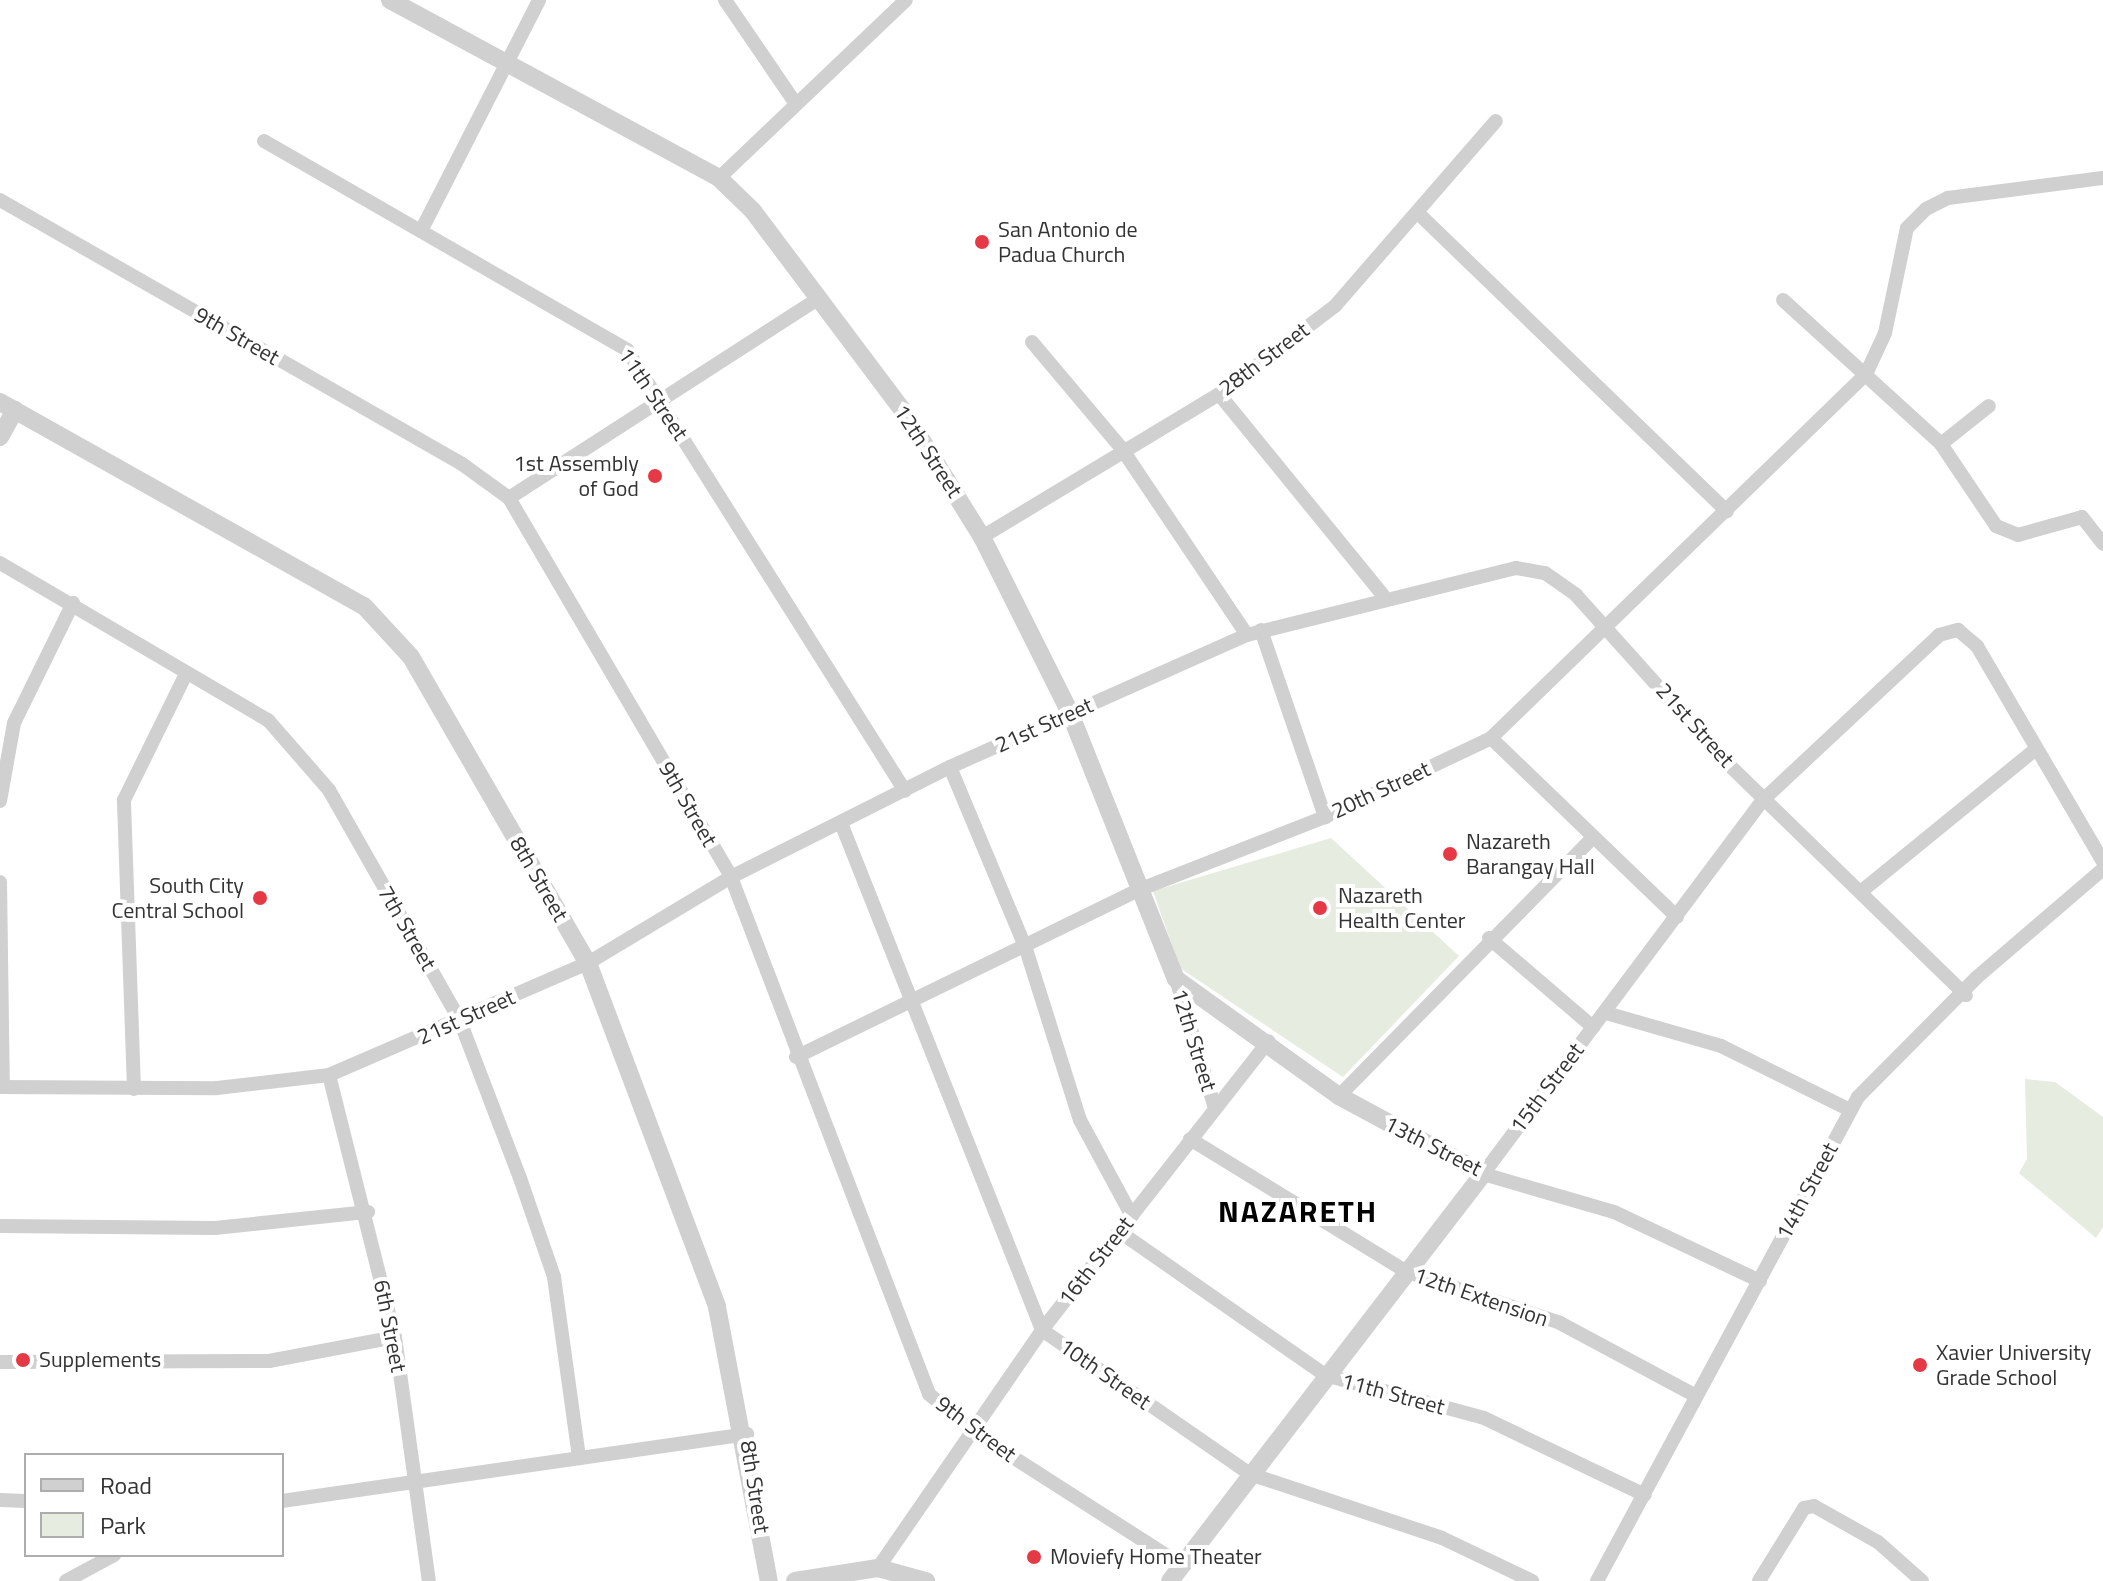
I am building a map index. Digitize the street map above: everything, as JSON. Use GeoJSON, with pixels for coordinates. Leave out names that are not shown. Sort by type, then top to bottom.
{"type":"FeatureCollection","features":[{"type":"Feature","properties":{"kind":"street","name":"12th Street"},"geometry":{"type":"LineString","coordinates":[[390,0],[508,60],[719,178],[753,211],[906,415],[982,537],[1070,713],[1176,979],[1215,1108]]}},
{"type":"Feature","properties":{"kind":"street"},"geometry":{"type":"LineString","coordinates":[[423,227],[539,0]]}},
{"type":"Feature","properties":{"kind":"street"},"geometry":{"type":"LineString","coordinates":[[725,0],[796,104]]}},
{"type":"Feature","properties":{"kind":"street"},"geometry":{"type":"LineString","coordinates":[[719,178],[902,1]]}},
{"type":"Feature","properties":{"kind":"street","name":"28th Street"},"geometry":{"type":"LineString","coordinates":[[982,537],[1122,449],[1219,394],[1335,306],[1419,214],[1496,121]]}},
{"type":"Feature","properties":{"kind":"street","name":"11th Street"},"geometry":{"type":"LineString","coordinates":[[264,141],[601,328],[627,350],[905,791]]}},
{"type":"Feature","properties":{"kind":"street"},"geometry":{"type":"LineString","coordinates":[[1866,374],[1885,333],[1907,228],[1926,209],[1948,198],[2103,178]]}},
{"type":"Feature","properties":{"kind":"street","name":"9th Street"},"geometry":{"type":"LineString","coordinates":[[0,200],[462,464],[509,498],[731,877],[796,1057],[929,1394],[972,1431],[1183,1566]]}},
{"type":"Feature","properties":{"kind":"street"},"geometry":{"type":"LineString","coordinates":[[1419,214],[1727,511]]}},
{"type":"Feature","properties":{"kind":"street"},"geometry":{"type":"LineString","coordinates":[[509,498],[662,405],[818,299]]}},
{"type":"Feature","properties":{"kind":"street"},"geometry":{"type":"LineString","coordinates":[[1783,300],[1941,444],[2002,531],[2018,535],[2076,516],[2103,544]]}},
{"type":"Feature","properties":{"kind":"street"},"geometry":{"type":"LineString","coordinates":[[1032,342],[1122,449],[1254,633],[1325,817]]}},
{"type":"Feature","properties":{"kind":"street","name":"20th Street"},"geometry":{"type":"LineString","coordinates":[[796,1057],[915,1004],[1141,889],[1325,817],[1491,738],[1608,628],[1866,374]]}},
{"type":"Feature","properties":{"kind":"street"},"geometry":{"type":"LineString","coordinates":[[1219,394],[1383,595]]}},
{"type":"Feature","properties":{"kind":"street"},"geometry":{"type":"LineString","coordinates":[[0,437],[8,406]]}},
{"type":"Feature","properties":{"kind":"street","name":"8th Street"},"geometry":{"type":"LineString","coordinates":[[8,406],[364,606],[411,657],[588,963],[717,1307],[747,1434],[769,1581]]}},
{"type":"Feature","properties":{"kind":"street"},"geometry":{"type":"LineString","coordinates":[[1941,444],[1989,406]]}},
{"type":"Feature","properties":{"kind":"street","name":"7th Street"},"geometry":{"type":"LineString","coordinates":[[0,563],[73,603],[185,676],[268,720],[316,771],[460,1021],[554,1277],[579,1458]]}},
{"type":"Feature","properties":{"kind":"street","name":"21st Street"},"geometry":{"type":"LineString","coordinates":[[1,1087],[134,1089],[329,1075],[460,1021],[588,963],[731,877],[950,767],[1254,633],[1383,595],[1530,569],[1559,581],[1608,628],[1764,799],[1863,890],[1966,995]]}},
{"type":"Feature","properties":{"kind":"street"},"geometry":{"type":"LineString","coordinates":[[0,801],[14,723],[73,603]]}},
{"type":"Feature","properties":{"kind":"street","name":"15th Street"},"geometry":{"type":"LineString","coordinates":[[1170,1581],[1325,1375],[1606,1013],[1764,799],[1939,635],[1958,630],[1977,646],[2036,749]]}},
{"type":"Feature","properties":{"kind":"street"},"geometry":{"type":"LineString","coordinates":[[134,1089],[124,800],[185,676]]}},
{"type":"Feature","properties":{"kind":"street"},"geometry":{"type":"LineString","coordinates":[[1491,738],[1591,840],[1677,917]]}},
{"type":"Feature","properties":{"kind":"street"},"geometry":{"type":"LineString","coordinates":[[1863,890],[2036,749],[2103,862]]}},
{"type":"Feature","properties":{"kind":"street"},"geometry":{"type":"LineString","coordinates":[[950,767],[1026,949],[1080,1120],[1132,1216]]}},
{"type":"Feature","properties":{"kind":"street","name":"10th Street"},"geometry":{"type":"LineString","coordinates":[[841,823],[1042,1330],[1250,1474],[1442,1538],[1532,1581]]}},
{"type":"Feature","properties":{"kind":"street"},"geometry":{"type":"LineString","coordinates":[[1339,1096],[1489,938],[1591,840]]}},
{"type":"Feature","properties":{"kind":"street","name":"14th Street"},"geometry":{"type":"LineString","coordinates":[[1597,1581],[1850,1110],[1870,1080],[2103,869]]}},
{"type":"Feature","properties":{"kind":"street"},"geometry":{"type":"LineString","coordinates":[[0,882],[1,1087]]}},
{"type":"Feature","properties":{"kind":"street"},"geometry":{"type":"LineString","coordinates":[[1489,938],[1593,1027]]}},
{"type":"Feature","properties":{"kind":"street","name":"13th Street"},"geometry":{"type":"LineString","coordinates":[[1176,979],[1269,1041],[1339,1096],[1483,1174],[1614,1212],[1760,1281]]}},
{"type":"Feature","properties":{"kind":"street"},"geometry":{"type":"LineString","coordinates":[[1606,1013],[1721,1046],[1850,1110]]}},
{"type":"Feature","properties":{"kind":"street","name":"16th Street"},"geometry":{"type":"LineString","coordinates":[[878,1568],[1042,1330],[1269,1041]]}},
{"type":"Feature","properties":{"kind":"street","name":"6th Street"},"geometry":{"type":"LineString","coordinates":[[329,1075],[368,1212],[395,1337],[429,1581]]}},
{"type":"Feature","properties":{"kind":"street","name":"12th Extension"},"geometry":{"type":"LineString","coordinates":[[1190,1139],[1405,1271],[1560,1323],[1696,1396]]}},
{"type":"Feature","properties":{"kind":"street"},"geometry":{"type":"LineString","coordinates":[[0,1226],[215,1228],[368,1212]]}},
{"type":"Feature","properties":{"kind":"street","name":"11th Street"},"geometry":{"type":"LineString","coordinates":[[1120,1232],[1325,1375],[1484,1418],[1645,1495]]}},
{"type":"Feature","properties":{"kind":"street"},"geometry":{"type":"LineString","coordinates":[[0,1362],[269,1361],[395,1337]]}},
{"type":"Feature","properties":{"kind":"street"},"geometry":{"type":"LineString","coordinates":[[284,1501],[417,1484],[747,1434]]}},
{"type":"Feature","properties":{"kind":"street"},"geometry":{"type":"LineString","coordinates":[[0,1500],[24,1501]]}},
{"type":"Feature","properties":{"kind":"street"},"geometry":{"type":"LineString","coordinates":[[1759,1581],[1804,1508],[1814,1506],[1878,1542],[1922,1581]]}},
{"type":"Feature","properties":{"kind":"street"},"geometry":{"type":"LineString","coordinates":[[66,1581],[110,1557]]}},
{"type":"Feature","properties":{"kind":"street"},"geometry":{"type":"LineString","coordinates":[[795,1581],[878,1568],[926,1581]]}},
{"type":"Feature","properties":{"kind":"green space"},"geometry":{"type":"Polygon","coordinates":[[[1331,838],[1459,956],[1343,1077],[1180,968],[1153,891],[1331,838]]]}},
{"type":"Feature","properties":{"kind":"green space"},"geometry":{"type":"Polygon","coordinates":[[[2025,1079],[2055,1082],[2103,1117],[2103,1227],[2096,1238],[2019,1173],[2027,1159],[2025,1079]]]}},
{"type":"Feature","properties":{"kind":"place","name":"San Antonio de Padua Church"},"geometry":{"type":"Point","coordinates":[982,242]}},
{"type":"Feature","properties":{"kind":"place","name":"1st Assembly of God"},"geometry":{"type":"Point","coordinates":[655,476]}},
{"type":"Feature","properties":{"kind":"place","name":"Nazareth Barangay Hall"},"geometry":{"type":"Point","coordinates":[1450,854]}},
{"type":"Feature","properties":{"kind":"place","name":"South City Central School"},"geometry":{"type":"Point","coordinates":[260,898]}},
{"type":"Feature","properties":{"kind":"place","name":"Nazareth Health Center"},"geometry":{"type":"Point","coordinates":[1320,908]}},
{"type":"Feature","properties":{"kind":"place","name":"Supplements"},"geometry":{"type":"Point","coordinates":[23,1360]}},
{"type":"Feature","properties":{"kind":"place","name":"Xavier University Grade School"},"geometry":{"type":"Point","coordinates":[1920,1365]}},
{"type":"Feature","properties":{"kind":"place","name":"Moviefy Home Theater"},"geometry":{"type":"Point","coordinates":[1034,1557]}},
{"type":"Feature","properties":{"kind":"district","name":"NAZARETH"},"geometry":{"type":"Point","coordinates":[1298,1211]}}]}
